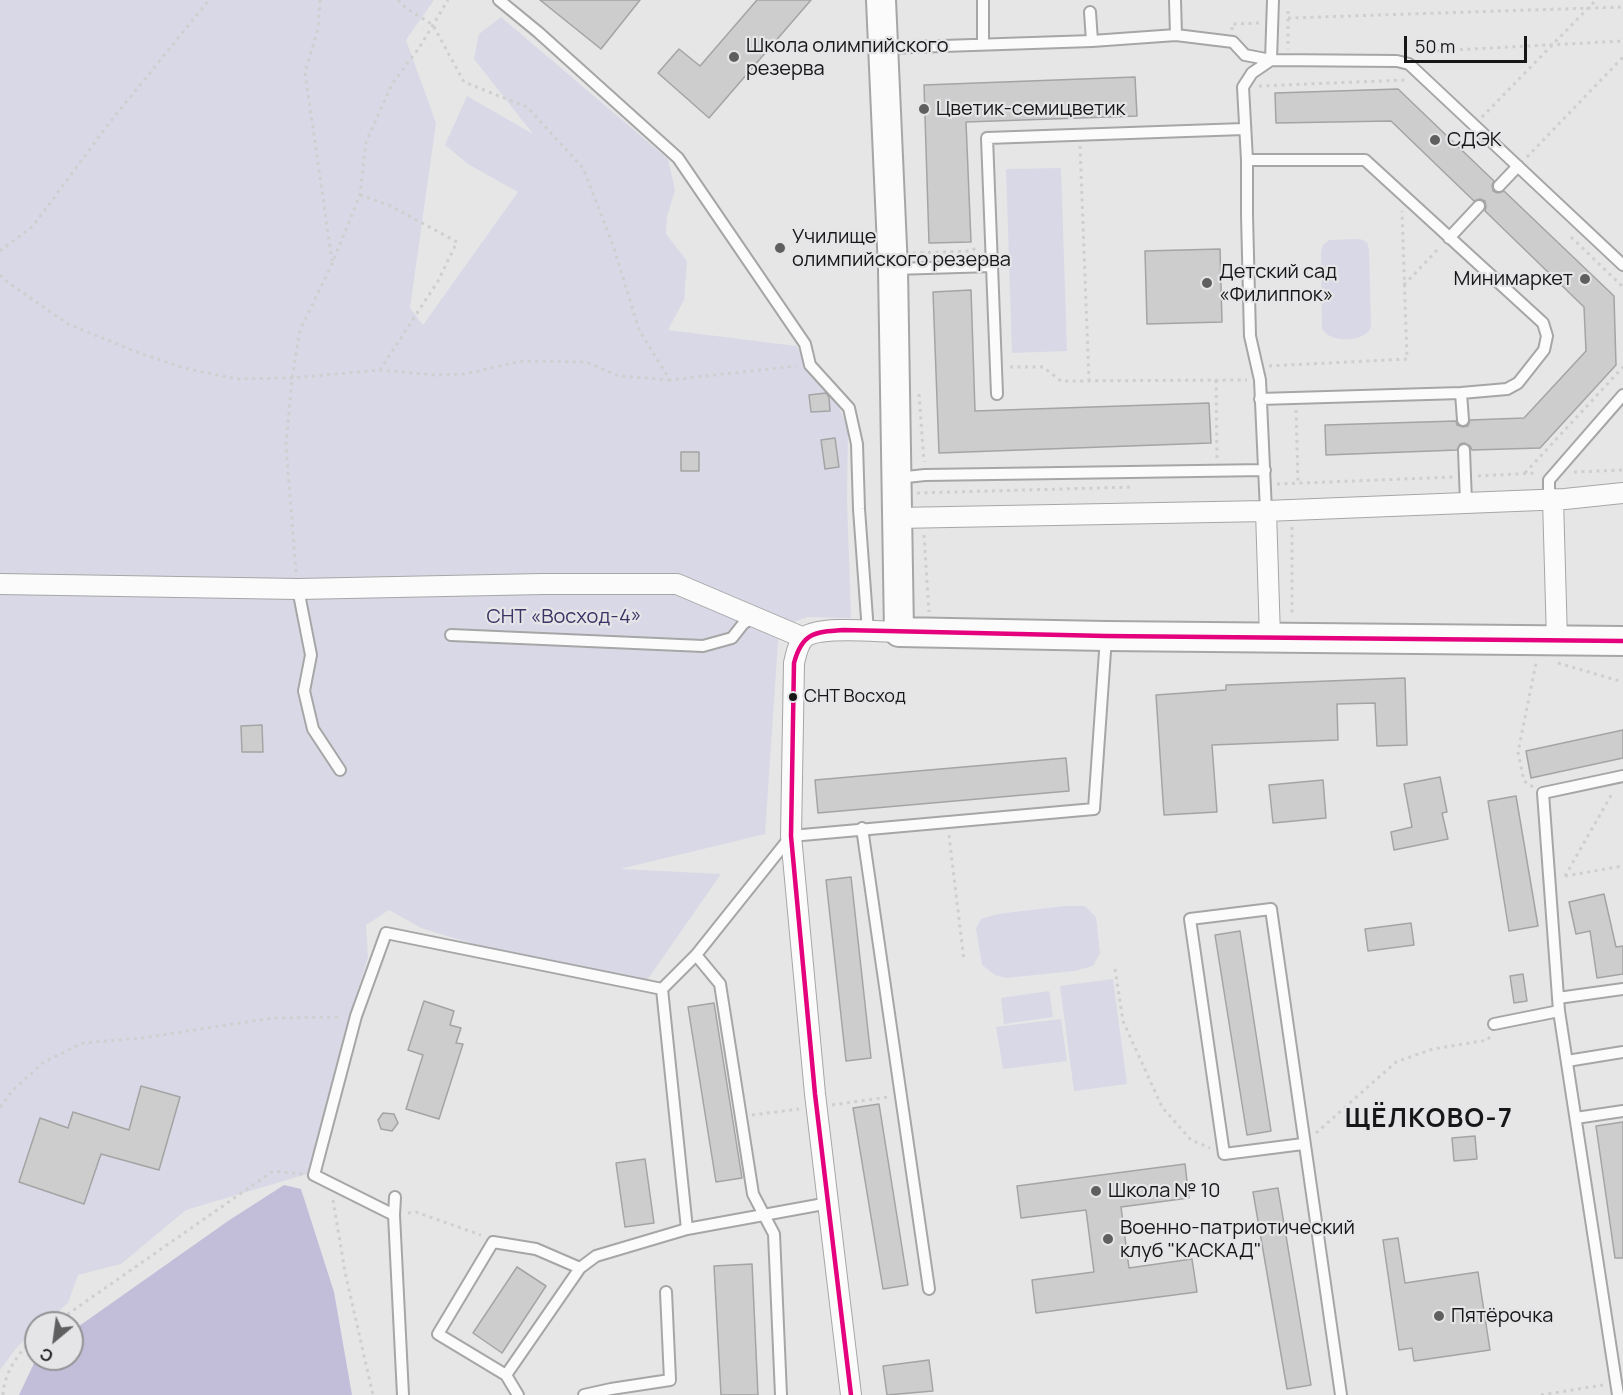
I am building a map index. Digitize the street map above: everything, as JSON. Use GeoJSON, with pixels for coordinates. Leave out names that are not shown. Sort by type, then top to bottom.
{"type":"FeatureCollection","features":[{"type":"Feature","properties":{"kind":"street"},"geometry":{"type":"LineString","coordinates":[[881,0],[892,261],[899,632]]}},
{"type":"Feature","properties":{"kind":"street"},"geometry":{"type":"LineString","coordinates":[[897,518],[1266,511],[1553,499],[1623,493]]}},
{"type":"Feature","properties":{"kind":"street"},"geometry":{"type":"LineString","coordinates":[[1547,652],[1553,499]]}},
{"type":"Feature","properties":{"kind":"street"},"geometry":{"type":"LineString","coordinates":[[1266,511],[1281,631]]}},
{"type":"Feature","properties":{"kind":"street"},"geometry":{"type":"LineString","coordinates":[[0,584],[298,588],[676,584],[804,638]]}},
{"type":"Feature","properties":{"kind":"street"},"geometry":{"type":"LineString","coordinates":[[851,1395],[816,1107],[791,836],[794,663],[797,650],[804,638],[818,632],[1106,636],[1281,631],[1547,652],[1623,641]]}},
{"type":"Feature","properties":{"kind":"lane"},"geometry":{"type":"LineString","coordinates":[[499,0],[678,158],[805,344],[810,365],[849,408],[857,444],[868,632]]}},
{"type":"Feature","properties":{"kind":"lane"},"geometry":{"type":"LineString","coordinates":[[983,0],[983,43]]}},
{"type":"Feature","properties":{"kind":"lane"},"geometry":{"type":"LineString","coordinates":[[1174,0],[1176,35]]}},
{"type":"Feature","properties":{"kind":"lane"},"geometry":{"type":"LineString","coordinates":[[1272,60],[1273,0]]}},
{"type":"Feature","properties":{"kind":"lane"},"geometry":{"type":"LineString","coordinates":[[1090,12],[1092,41]]}},
{"type":"Feature","properties":{"kind":"lane"},"geometry":{"type":"LineString","coordinates":[[883,48],[1092,41],[1176,35],[1233,42],[1245,55],[1272,60],[1396,61],[1409,64],[1623,265]]}},
{"type":"Feature","properties":{"kind":"lane"},"geometry":{"type":"LineString","coordinates":[[1266,511],[1260,380],[1250,336],[1247,160],[1243,87],[1252,73],[1272,60]]}},
{"type":"Feature","properties":{"kind":"lane"},"geometry":{"type":"LineString","coordinates":[[997,394],[987,138],[1244,129]]}},
{"type":"Feature","properties":{"kind":"lane"},"geometry":{"type":"LineString","coordinates":[[1247,160],[1365,160],[1543,323],[1547,336],[1544,350],[1518,383],[1498,391],[1260,399]]}},
{"type":"Feature","properties":{"kind":"lane"},"geometry":{"type":"LineString","coordinates":[[1499,186],[1518,166]]}},
{"type":"Feature","properties":{"kind":"lane"},"geometry":{"type":"LineString","coordinates":[[1449,237],[1479,206]]}},
{"type":"Feature","properties":{"kind":"lane"},"geometry":{"type":"LineString","coordinates":[[892,261],[992,266]]}},
{"type":"Feature","properties":{"kind":"lane"},"geometry":{"type":"LineString","coordinates":[[1461,393],[1462,420]]}},
{"type":"Feature","properties":{"kind":"lane"},"geometry":{"type":"LineString","coordinates":[[1553,499],[1549,490],[1549,480],[1623,395]]}},
{"type":"Feature","properties":{"kind":"lane"},"geometry":{"type":"LineString","coordinates":[[1464,450],[1466,502]]}},
{"type":"Feature","properties":{"kind":"lane"},"geometry":{"type":"LineString","coordinates":[[897,478],[926,475],[1265,470]]}},
{"type":"Feature","properties":{"kind":"lane"},"geometry":{"type":"LineString","coordinates":[[298,588],[310,655],[304,691],[313,729],[340,770]]}},
{"type":"Feature","properties":{"kind":"lane"},"geometry":{"type":"LineString","coordinates":[[451,635],[703,646],[732,638],[753,616]]}},
{"type":"Feature","properties":{"kind":"lane"},"geometry":{"type":"LineString","coordinates":[[662,989],[696,955],[791,836],[1094,809],[1106,636]]}},
{"type":"Feature","properties":{"kind":"lane"},"geometry":{"type":"LineString","coordinates":[[1618,1395],[1559,1011],[1543,793],[1623,776]]}},
{"type":"Feature","properties":{"kind":"lane"},"geometry":{"type":"LineString","coordinates":[[862,828],[929,1288]]}},
{"type":"Feature","properties":{"kind":"lane"},"geometry":{"type":"LineString","coordinates":[[1303,1144],[1224,1154],[1191,919],[1270,909],[1341,1395]]}},
{"type":"Feature","properties":{"kind":"lane"},"geometry":{"type":"LineString","coordinates":[[394,1215],[314,1175],[356,1016],[386,933],[662,989]]}},
{"type":"Feature","properties":{"kind":"lane"},"geometry":{"type":"LineString","coordinates":[[696,955],[720,984],[753,1194],[774,1234],[781,1395]]}},
{"type":"Feature","properties":{"kind":"lane"},"geometry":{"type":"LineString","coordinates":[[1558,998],[1623,988]]}},
{"type":"Feature","properties":{"kind":"lane"},"geometry":{"type":"LineString","coordinates":[[662,989],[687,1229]]}},
{"type":"Feature","properties":{"kind":"lane"},"geometry":{"type":"LineString","coordinates":[[1494,1024],[1559,1011]]}},
{"type":"Feature","properties":{"kind":"lane"},"geometry":{"type":"LineString","coordinates":[[1567,1061],[1623,1052]]}},
{"type":"Feature","properties":{"kind":"lane"},"geometry":{"type":"LineString","coordinates":[[1576,1118],[1623,1111]]}},
{"type":"Feature","properties":{"kind":"lane"},"geometry":{"type":"LineString","coordinates":[[395,1197],[403,1395]]}},
{"type":"Feature","properties":{"kind":"lane"},"geometry":{"type":"LineString","coordinates":[[506,1375],[580,1268],[596,1256],[687,1229],[829,1203]]}},
{"type":"Feature","properties":{"kind":"lane"},"geometry":{"type":"LineString","coordinates":[[518,1395],[506,1375],[438,1334],[493,1242],[536,1250],[580,1268]]}},
{"type":"Feature","properties":{"kind":"lane"},"geometry":{"type":"LineString","coordinates":[[584,1395],[670,1380],[666,1292]]}},
{"type":"Feature","properties":{"kind":"path"},"geometry":{"type":"LineString","coordinates":[[0,251],[33,226],[110,122],[209,0]]}},
{"type":"Feature","properties":{"kind":"path"},"geometry":{"type":"LineString","coordinates":[[320,0],[318,29],[305,72],[332,264]]}},
{"type":"Feature","properties":{"kind":"path"},"geometry":{"type":"LineString","coordinates":[[398,0],[433,25],[464,82],[527,107],[583,168],[614,244],[639,330],[670,380]]}},
{"type":"Feature","properties":{"kind":"path"},"geometry":{"type":"LineString","coordinates":[[298,588],[286,445],[292,378],[300,330],[332,264],[360,195],[366,142],[392,84],[420,48],[448,0]]}},
{"type":"Feature","properties":{"kind":"path"},"geometry":{"type":"LineString","coordinates":[[1482,117],[1596,0]]}},
{"type":"Feature","properties":{"kind":"path"},"geometry":{"type":"LineString","coordinates":[[1288,18],[1623,7]]}},
{"type":"Feature","properties":{"kind":"path"},"geometry":{"type":"LineString","coordinates":[[1287,9],[1288,52]]}},
{"type":"Feature","properties":{"kind":"path"},"geometry":{"type":"LineString","coordinates":[[1233,42],[1232,24],[1265,22]]}},
{"type":"Feature","properties":{"kind":"path"},"geometry":{"type":"LineString","coordinates":[[1412,52],[1623,41]]}},
{"type":"Feature","properties":{"kind":"path"},"geometry":{"type":"LineString","coordinates":[[1518,166],[1623,57]]}},
{"type":"Feature","properties":{"kind":"path"},"geometry":{"type":"LineString","coordinates":[[1243,87],[1404,79],[1413,87]]}},
{"type":"Feature","properties":{"kind":"path"},"geometry":{"type":"LineString","coordinates":[[1080,134],[1089,381]]}},
{"type":"Feature","properties":{"kind":"path"},"geometry":{"type":"LineString","coordinates":[[1258,366],[1407,359],[1401,192]]}},
{"type":"Feature","properties":{"kind":"path"},"geometry":{"type":"LineString","coordinates":[[360,195],[389,205],[457,242],[438,281],[380,370]]}},
{"type":"Feature","properties":{"kind":"path"},"geometry":{"type":"LineString","coordinates":[[1566,232],[1623,287]]}},
{"type":"Feature","properties":{"kind":"path"},"geometry":{"type":"LineString","coordinates":[[892,261],[971,251],[977,248],[976,237]]}},
{"type":"Feature","properties":{"kind":"path"},"geometry":{"type":"LineString","coordinates":[[1404,285],[1449,237]]}},
{"type":"Feature","properties":{"kind":"path"},"geometry":{"type":"LineString","coordinates":[[0,275],[68,324],[134,351],[184,368],[236,379],[292,378],[380,370],[434,375],[465,374],[522,361],[586,362],[619,376],[670,380],[810,365]]}},
{"type":"Feature","properties":{"kind":"path"},"geometry":{"type":"LineString","coordinates":[[1013,367],[1042,367],[1061,381],[1260,380]]}},
{"type":"Feature","properties":{"kind":"path"},"geometry":{"type":"LineString","coordinates":[[1524,474],[1623,367]]}},
{"type":"Feature","properties":{"kind":"path"},"geometry":{"type":"LineString","coordinates":[[1216,380],[1217,470]]}},
{"type":"Feature","properties":{"kind":"path"},"geometry":{"type":"LineString","coordinates":[[1296,396],[1299,483]]}},
{"type":"Feature","properties":{"kind":"path"},"geometry":{"type":"LineString","coordinates":[[1281,631],[1292,510],[1292,483]]}},
{"type":"Feature","properties":{"kind":"path"},"geometry":{"type":"LineString","coordinates":[[1543,793],[1524,781],[1518,752],[1547,652],[1623,682]]}},
{"type":"Feature","properties":{"kind":"path"},"geometry":{"type":"LineString","coordinates":[[1565,876],[1623,776]]}},
{"type":"Feature","properties":{"kind":"path"},"geometry":{"type":"LineString","coordinates":[[947,821],[964,961]]}},
{"type":"Feature","properties":{"kind":"path"},"geometry":{"type":"LineString","coordinates":[[1549,879],[1623,866]]}},
{"type":"Feature","properties":{"kind":"path"},"geometry":{"type":"LineString","coordinates":[[1116,969],[1124,1021],[1162,1107],[1191,1140],[1224,1154]]}},
{"type":"Feature","properties":{"kind":"path"},"geometry":{"type":"LineString","coordinates":[[0,1107],[12,1091],[44,1062],[83,1043],[142,1038],[273,1018],[356,1016]]}},
{"type":"Feature","properties":{"kind":"path"},"geometry":{"type":"LineString","coordinates":[[1303,1144],[1396,1062],[1433,1049],[1488,1040],[1494,1024]]}},
{"type":"Feature","properties":{"kind":"path"},"geometry":{"type":"LineString","coordinates":[[741,1117],[901,1095]]}},
{"type":"Feature","properties":{"kind":"path"},"geometry":{"type":"LineString","coordinates":[[72,1311],[273,1171],[314,1175]]}},
{"type":"Feature","properties":{"kind":"path"},"geometry":{"type":"LineString","coordinates":[[330,1184],[345,1272],[373,1395]]}},
{"type":"Feature","properties":{"kind":"path"},"geometry":{"type":"LineString","coordinates":[[394,1215],[416,1212],[475,1232],[493,1242]]}},
{"type":"Feature","properties":{"kind":"path"},"geometry":{"type":"LineString","coordinates":[[3,1395],[11,1367],[24,1349]]}},
{"type":"Feature","properties":{"kind":"path"},"geometry":{"type":"LineString","coordinates":[[1541,1395],[1616,1383]]}},
{"type":"Feature","properties":{"kind":"green space","name":"СНТ «Восход-4»"},"geometry":{"type":"Polygon","coordinates":[[[0,0],[434,0],[406,40],[436,123],[410,308],[423,325],[518,192],[468,164],[445,145],[467,96],[533,134],[474,59],[479,34],[501,17],[668,159],[675,190],[667,217],[666,234],[687,261],[684,300],[668,330],[796,346],[835,399],[848,428],[847,500],[851,618],[808,617],[779,627],[765,834],[620,869],[721,874],[643,986],[519,958],[421,928],[389,910],[366,925],[368,957],[351,1013],[317,1171],[186,1210],[121,1264],[78,1275],[68,1303],[59,1311],[24,1311],[24,1341],[0,1370],[0,0]]]}},
{"type":"Feature","properties":{"kind":"green space"},"geometry":{"type":"Polygon","coordinates":[[[1061,168],[1067,351],[1012,353],[1006,169],[1061,168]]]}},
{"type":"Feature","properties":{"kind":"green space"},"geometry":{"type":"Polygon","coordinates":[[[1360,239],[1367,242],[1369,250],[1371,327],[1355,339],[1339,339],[1332,337],[1322,328],[1321,251],[1323,245],[1329,240],[1360,239]]]}},
{"type":"Feature","properties":{"kind":"green space"},"geometry":{"type":"Polygon","coordinates":[[[1064,906],[1085,906],[1096,917],[1100,953],[1093,966],[1074,971],[1006,978],[995,975],[982,965],[976,929],[981,919],[998,914],[1064,906]]]}},
{"type":"Feature","properties":{"kind":"green space"},"geometry":{"type":"Polygon","coordinates":[[[1113,979],[1127,1084],[1074,1091],[1060,986],[1113,979]]]}},
{"type":"Feature","properties":{"kind":"green space"},"geometry":{"type":"Polygon","coordinates":[[[1049,991],[1053,1017],[1004,1024],[1001,998],[1049,991]]]}},
{"type":"Feature","properties":{"kind":"green space"},"geometry":{"type":"Polygon","coordinates":[[[1061,1019],[1067,1061],[1003,1069],[996,1027],[1061,1019]]]}},
{"type":"Feature","properties":{"kind":"shaded area"},"geometry":{"type":"Polygon","coordinates":[[[284,1185],[301,1189],[334,1292],[352,1395],[19,1395],[30,1371],[84,1371],[84,1323],[228,1221],[284,1185]]]}},
{"type":"Feature","properties":{"kind":"building"},"geometry":{"type":"Polygon","coordinates":[[[540,0],[640,0],[601,49],[540,0]]]}},
{"type":"Feature","properties":{"kind":"building","name":"Школа олимпийского резерва"},"geometry":{"type":"Polygon","coordinates":[[[757,0],[811,0],[709,118],[658,73],[679,49],[700,66],[757,0]]]}},
{"type":"Feature","properties":{"kind":"building"},"geometry":{"type":"Polygon","coordinates":[[[1135,77],[1137,116],[966,122],[971,242],[929,243],[924,85],[1135,77]]]}},
{"type":"Feature","properties":{"kind":"building"},"geometry":{"type":"Polygon","coordinates":[[[1398,89],[1494,181],[1493,191],[1498,193],[1504,191],[1614,296],[1616,365],[1540,448],[1472,450],[1464,443],[1460,444],[1457,450],[1326,455],[1325,425],[1456,421],[1457,425],[1463,427],[1468,426],[1470,420],[1524,418],[1586,351],[1584,307],[1485,211],[1485,201],[1480,199],[1474,201],[1391,121],[1276,123],[1275,93],[1398,89]]]}},
{"type":"Feature","properties":{"kind":"building"},"geometry":{"type":"Polygon","coordinates":[[[1220,249],[1222,322],[1147,324],[1145,251],[1220,249]]]}},
{"type":"Feature","properties":{"kind":"building"},"geometry":{"type":"Polygon","coordinates":[[[971,290],[975,411],[1209,403],[1211,443],[939,453],[933,292],[971,290]]]}},
{"type":"Feature","properties":{"kind":"building"},"geometry":{"type":"Polygon","coordinates":[[[826,393],[829,397],[830,411],[811,412],[809,395],[826,393]]]}},
{"type":"Feature","properties":{"kind":"building"},"geometry":{"type":"Polygon","coordinates":[[[835,438],[839,467],[825,469],[821,440],[835,438]]]}},
{"type":"Feature","properties":{"kind":"building"},"geometry":{"type":"Polygon","coordinates":[[[681,452],[699,452],[699,471],[681,471],[681,452]]]}},
{"type":"Feature","properties":{"kind":"building"},"geometry":{"type":"Polygon","coordinates":[[[1405,678],[1407,745],[1377,746],[1375,703],[1337,704],[1338,740],[1212,745],[1217,812],[1164,815],[1156,695],[1226,690],[1226,685],[1405,678]]]}},
{"type":"Feature","properties":{"kind":"building"},"geometry":{"type":"Polygon","coordinates":[[[262,725],[263,752],[242,752],[241,726],[262,725]]]}},
{"type":"Feature","properties":{"kind":"building"},"geometry":{"type":"Polygon","coordinates":[[[1623,730],[1623,758],[1531,778],[1526,751],[1623,730]]]}},
{"type":"Feature","properties":{"kind":"building"},"geometry":{"type":"Polygon","coordinates":[[[1066,758],[1069,791],[818,813],[815,780],[1066,758]]]}},
{"type":"Feature","properties":{"kind":"building"},"geometry":{"type":"Polygon","coordinates":[[[1440,777],[1447,812],[1442,813],[1448,839],[1394,850],[1391,832],[1412,827],[1404,784],[1440,777]]]}},
{"type":"Feature","properties":{"kind":"building"},"geometry":{"type":"Polygon","coordinates":[[[1323,780],[1326,818],[1273,823],[1269,785],[1323,780]]]}},
{"type":"Feature","properties":{"kind":"building"},"geometry":{"type":"Polygon","coordinates":[[[1516,796],[1538,926],[1509,931],[1488,801],[1516,796]]]}},
{"type":"Feature","properties":{"kind":"building"},"geometry":{"type":"Polygon","coordinates":[[[851,877],[871,1058],[846,1061],[826,880],[851,877]]]}},
{"type":"Feature","properties":{"kind":"building"},"geometry":{"type":"Polygon","coordinates":[[[1604,894],[1616,947],[1623,946],[1623,974],[1597,978],[1590,931],[1576,934],[1569,902],[1604,894]]]}},
{"type":"Feature","properties":{"kind":"building"},"geometry":{"type":"Polygon","coordinates":[[[1411,923],[1414,945],[1368,951],[1365,929],[1411,923]]]}},
{"type":"Feature","properties":{"kind":"building"},"geometry":{"type":"Polygon","coordinates":[[[1240,931],[1271,1131],[1247,1135],[1215,935],[1240,931]]]}},
{"type":"Feature","properties":{"kind":"building"},"geometry":{"type":"Polygon","coordinates":[[[1523,974],[1527,1001],[1514,1003],[1510,976],[1523,974]]]}},
{"type":"Feature","properties":{"kind":"building"},"geometry":{"type":"Polygon","coordinates":[[[424,1001],[454,1011],[450,1025],[461,1028],[456,1043],[463,1044],[439,1119],[406,1109],[423,1055],[408,1050],[424,1001]]]}},
{"type":"Feature","properties":{"kind":"building"},"geometry":{"type":"Polygon","coordinates":[[[714,1003],[742,1178],[716,1182],[688,1007],[714,1003]]]}},
{"type":"Feature","properties":{"kind":"building"},"geometry":{"type":"Polygon","coordinates":[[[141,1086],[180,1097],[159,1170],[101,1154],[84,1204],[19,1182],[40,1118],[68,1128],[73,1112],[129,1130],[141,1086]]]}},
{"type":"Feature","properties":{"kind":"building"},"geometry":{"type":"Polygon","coordinates":[[[879,1104],[908,1285],[883,1289],[853,1108],[879,1104]]]}},
{"type":"Feature","properties":{"kind":"building"},"geometry":{"type":"Polygon","coordinates":[[[383,1113],[394,1114],[398,1123],[392,1131],[381,1129],[378,1120],[383,1113]]]}},
{"type":"Feature","properties":{"kind":"building"},"geometry":{"type":"Polygon","coordinates":[[[1623,1122],[1623,1258],[1615,1258],[1596,1126],[1623,1122]]]}},
{"type":"Feature","properties":{"kind":"building"},"geometry":{"type":"Polygon","coordinates":[[[1475,1136],[1477,1159],[1454,1161],[1452,1138],[1475,1136]]]}},
{"type":"Feature","properties":{"kind":"building"},"geometry":{"type":"Polygon","coordinates":[[[645,1159],[654,1223],[625,1227],[616,1163],[645,1159]]]}},
{"type":"Feature","properties":{"kind":"building"},"geometry":{"type":"Polygon","coordinates":[[[1185,1164],[1189,1198],[1121,1207],[1129,1268],[1192,1259],[1197,1292],[1036,1313],[1032,1280],[1094,1272],[1086,1210],[1021,1218],[1017,1186],[1185,1164]]]}},
{"type":"Feature","properties":{"kind":"building"},"geometry":{"type":"Polygon","coordinates":[[[1278,1188],[1311,1385],[1287,1389],[1253,1192],[1278,1188]]]}},
{"type":"Feature","properties":{"kind":"building","name":"Пятёрочка"},"geometry":{"type":"Polygon","coordinates":[[[1398,1238],[1405,1283],[1478,1272],[1490,1350],[1414,1361],[1412,1348],[1399,1350],[1383,1240],[1398,1238]]]}},
{"type":"Feature","properties":{"kind":"building"},"geometry":{"type":"Polygon","coordinates":[[[752,1264],[758,1395],[721,1395],[714,1266],[752,1264]]]}},
{"type":"Feature","properties":{"kind":"building"},"geometry":{"type":"Polygon","coordinates":[[[517,1267],[546,1286],[502,1353],[473,1333],[517,1267]]]}},
{"type":"Feature","properties":{"kind":"building"},"geometry":{"type":"Polygon","coordinates":[[[929,1360],[933,1391],[887,1395],[883,1366],[929,1360]]]}},
{"type":"Feature","properties":{"kind":"transit line"},"geometry":{"type":"LineString","coordinates":[[851,1395],[815,1094],[791,836],[794,663],[805,640],[817,633],[843,630],[1106,636],[1623,641]]}},
{"type":"Feature","properties":{"kind":"place","name":"Школа олимпийского резерва"},"geometry":{"type":"Point","coordinates":[734,57]}},
{"type":"Feature","properties":{"kind":"place","name":"Цветик-семицветик"},"geometry":{"type":"Point","coordinates":[924,109]}},
{"type":"Feature","properties":{"kind":"place","name":"СДЭК"},"geometry":{"type":"Point","coordinates":[1435,140]}},
{"type":"Feature","properties":{"kind":"place","name":"Училище олимпийского резерва"},"geometry":{"type":"Point","coordinates":[780,248]}},
{"type":"Feature","properties":{"kind":"place","name":"Минимаркет"},"geometry":{"type":"Point","coordinates":[1585,279]}},
{"type":"Feature","properties":{"kind":"place","name":"Детский сад «Филиппок»"},"geometry":{"type":"Point","coordinates":[1207,283]}},
{"type":"Feature","properties":{"kind":"place","name":"СНТ Восход"},"geometry":{"type":"Point","coordinates":[793,697]}},
{"type":"Feature","properties":{"kind":"place","name":"Школа № 10"},"geometry":{"type":"Point","coordinates":[1096,1191]}},
{"type":"Feature","properties":{"kind":"place","name":"Военно-патриотический клуб \"КАСКАД\""},"geometry":{"type":"Point","coordinates":[1108,1239]}},
{"type":"Feature","properties":{"kind":"place","name":"Пятёрочка"},"geometry":{"type":"Point","coordinates":[1439,1316]}},
{"type":"Feature","properties":{"kind":"district","name":"ЩЁЛКОВО-7"},"geometry":{"type":"Point","coordinates":[1429,1120]}}]}
